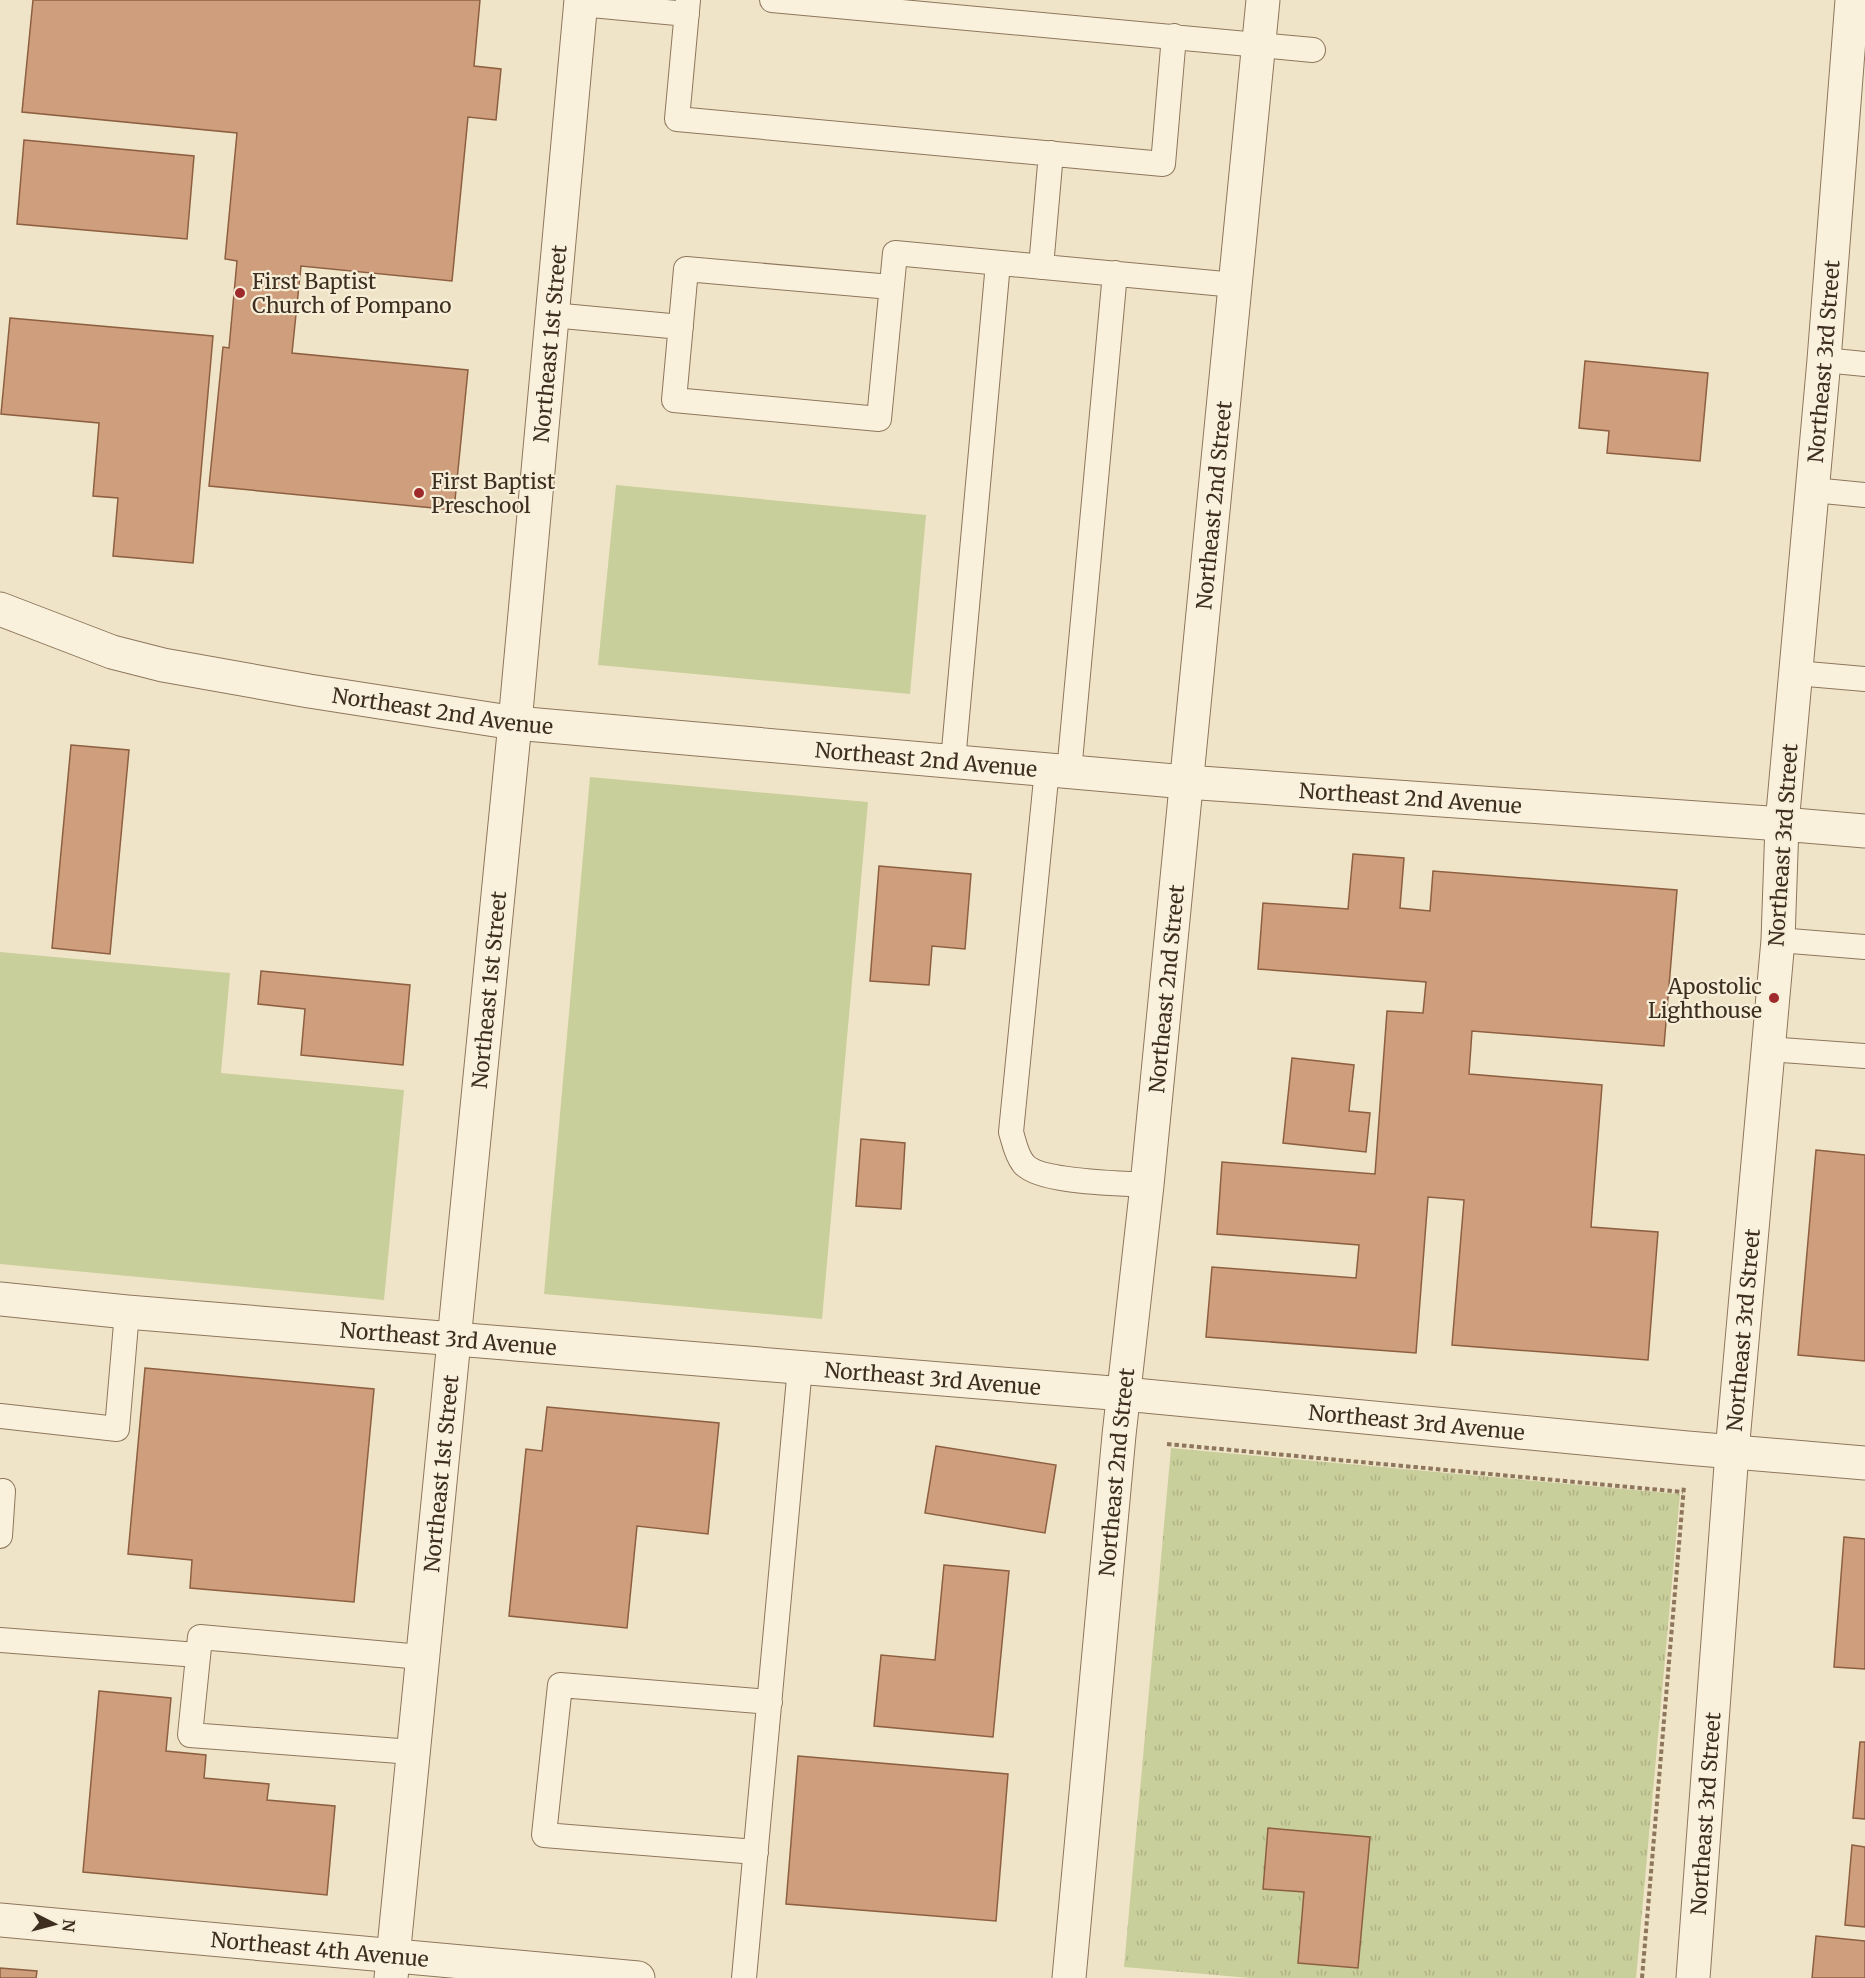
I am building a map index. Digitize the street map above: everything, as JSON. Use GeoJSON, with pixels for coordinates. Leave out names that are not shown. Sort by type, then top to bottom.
{"type":"FeatureCollection","features":[{"type":"Feature","properties":{"kind":"street","name":"Northeast 2nd Street"},"geometry":{"type":"LineString","coordinates":[[1069,1978],[1124,1394],[1147,1185],[1263,0]]}},
{"type":"Feature","properties":{"kind":"street","name":"Northeast 1st Street"},"geometry":{"type":"LineString","coordinates":[[392,1967],[514,723],[581,2]]}},
{"type":"Feature","properties":{"kind":"street","name":"Northeast 3rd Street"},"geometry":{"type":"LineString","coordinates":[[1693,1978],[1732,1452],[1778,940],[1782,824],[1855,16]]}},
{"type":"Feature","properties":{"kind":"street","name":"Northeast 2nd Avenue"},"geometry":{"type":"LineString","coordinates":[[0,609],[112,652],[163,665],[309,691],[514,723],[1186,782],[1865,831]]}},
{"type":"Feature","properties":{"kind":"street","name":"Northeast 3rd Avenue"},"geometry":{"type":"LineString","coordinates":[[0,1299],[127,1312],[1124,1394],[1865,1463]]}},
{"type":"Feature","properties":{"kind":"street","name":"Northeast 4th Avenue"},"geometry":{"type":"LineString","coordinates":[[0,1920],[392,1967],[638,1978]]}},
{"type":"Feature","properties":{"kind":"lane"},"geometry":{"type":"LineString","coordinates":[[772,0],[1313,50]]}},
{"type":"Feature","properties":{"kind":"lane"},"geometry":{"type":"LineString","coordinates":[[581,2],[687,7],[677,119],[1163,164],[1174,36]]}},
{"type":"Feature","properties":{"kind":"lane"},"geometry":{"type":"LineString","coordinates":[[1041,267],[1051,153]]}},
{"type":"Feature","properties":{"kind":"lane"},"geometry":{"type":"LineString","coordinates":[[891,287],[686,269],[674,400],[879,419],[895,254],[1235,285]]}},
{"type":"Feature","properties":{"kind":"lane"},"geometry":{"type":"LineString","coordinates":[[953,761],[998,263]]}},
{"type":"Feature","properties":{"kind":"lane"},"geometry":{"type":"LineString","coordinates":[[1115,273],[1058,771],[1011,1132],[1023,1164],[1043,1174],[1052,1177],[1147,1185]]}},
{"type":"Feature","properties":{"kind":"lane"},"geometry":{"type":"LineString","coordinates":[[552,315],[681,327]]}},
{"type":"Feature","properties":{"kind":"lane"},"geometry":{"type":"LineString","coordinates":[[1824,360],[1865,364]]}},
{"type":"Feature","properties":{"kind":"lane"},"geometry":{"type":"LineString","coordinates":[[1813,490],[1865,495]]}},
{"type":"Feature","properties":{"kind":"lane"},"geometry":{"type":"LineString","coordinates":[[1796,673],[1865,679]]}},
{"type":"Feature","properties":{"kind":"lane"},"geometry":{"type":"LineString","coordinates":[[1778,940],[1865,947]]}},
{"type":"Feature","properties":{"kind":"lane"},"geometry":{"type":"LineString","coordinates":[[1768,1049],[1865,1056]]}},
{"type":"Feature","properties":{"kind":"lane"},"geometry":{"type":"LineString","coordinates":[[0,1416],[117,1429],[127,1312]]}},
{"type":"Feature","properties":{"kind":"lane"},"geometry":{"type":"LineString","coordinates":[[744,1978],[800,1367]]}},
{"type":"Feature","properties":{"kind":"lane"},"geometry":{"type":"LineString","coordinates":[[0,1536],[3,1491]]}},
{"type":"Feature","properties":{"kind":"lane"},"geometry":{"type":"LineString","coordinates":[[412,1752],[190,1735],[200,1637],[421,1657]]}},
{"type":"Feature","properties":{"kind":"lane"},"geometry":{"type":"LineString","coordinates":[[0,1640],[198,1655]]}},
{"type":"Feature","properties":{"kind":"lane"},"geometry":{"type":"LineString","coordinates":[[756,1852],[544,1834],[560,1685],[770,1702]]}},
{"type":"Feature","properties":{"kind":"path"},"geometry":{"type":"LineString","coordinates":[[1167,1444],[1683,1492]]}},
{"type":"Feature","properties":{"kind":"path"},"geometry":{"type":"LineString","coordinates":[[1642,1978],[1687,1448]]}},
{"type":"Feature","properties":{"kind":"green space"},"geometry":{"type":"Polygon","coordinates":[[[616,485],[926,515],[910,694],[598,665],[616,485]]]}},
{"type":"Feature","properties":{"kind":"green space"},"geometry":{"type":"Polygon","coordinates":[[[590,777],[868,802],[822,1319],[544,1294],[590,777]]]}},
{"type":"Feature","properties":{"kind":"green space"},"geometry":{"type":"Polygon","coordinates":[[[0,952],[230,973],[221,1073],[404,1090],[384,1300],[0,1264],[0,952]]]}},
{"type":"Feature","properties":{"kind":"green space"},"geometry":{"type":"Polygon","coordinates":[[[1171,1448],[1680,1494],[1636,1978],[1250,1978],[1124,1967],[1171,1448]]]}},
{"type":"Feature","properties":{"kind":"building"},"geometry":{"type":"Polygon","coordinates":[[[33,0],[480,0],[474,66],[501,69],[496,120],[468,117],[452,281],[301,266],[292,353],[468,370],[454,510],[209,486],[223,347],[229,348],[237,261],[225,259],[237,133],[22,112],[33,0]]]}},
{"type":"Feature","properties":{"kind":"building"},"geometry":{"type":"Polygon","coordinates":[[[24,140],[194,156],[187,239],[17,224],[24,140]]]}},
{"type":"Feature","properties":{"kind":"building"},"geometry":{"type":"Polygon","coordinates":[[[10,318],[213,336],[193,563],[113,556],[118,498],[93,496],[99,423],[1,414],[10,318]]]}},
{"type":"Feature","properties":{"kind":"building"},"geometry":{"type":"Polygon","coordinates":[[[1585,361],[1708,373],[1700,461],[1607,453],[1609,431],[1579,428],[1585,361]]]}},
{"type":"Feature","properties":{"kind":"building"},"geometry":{"type":"Polygon","coordinates":[[[71,745],[129,750],[110,954],[52,948],[71,745]]]}},
{"type":"Feature","properties":{"kind":"building"},"geometry":{"type":"Polygon","coordinates":[[[1353,854],[1404,858],[1400,908],[1430,911],[1433,871],[1677,890],[1664,1046],[1472,1031],[1469,1074],[1602,1085],[1591,1227],[1658,1232],[1648,1360],[1452,1345],[1464,1200],[1428,1197],[1416,1353],[1206,1337],[1212,1267],[1356,1278],[1359,1245],[1217,1234],[1222,1162],[1375,1174],[1387,1011],[1423,1013],[1426,982],[1258,969],[1263,903],[1348,909],[1353,854]]]}},
{"type":"Feature","properties":{"kind":"building"},"geometry":{"type":"Polygon","coordinates":[[[879,866],[971,874],[965,949],[932,946],[929,985],[870,981],[879,866]]]}},
{"type":"Feature","properties":{"kind":"building"},"geometry":{"type":"Polygon","coordinates":[[[261,971],[410,985],[403,1065],[301,1055],[305,1009],[258,1004],[261,971]]]}},
{"type":"Feature","properties":{"kind":"building"},"geometry":{"type":"Polygon","coordinates":[[[1292,1058],[1354,1065],[1349,1111],[1370,1113],[1366,1152],[1283,1143],[1292,1058]]]}},
{"type":"Feature","properties":{"kind":"building"},"geometry":{"type":"Polygon","coordinates":[[[861,1139],[905,1143],[901,1209],[856,1206],[861,1139]]]}},
{"type":"Feature","properties":{"kind":"building"},"geometry":{"type":"Polygon","coordinates":[[[1816,1150],[1865,1155],[1865,1361],[1798,1355],[1816,1150]]]}},
{"type":"Feature","properties":{"kind":"building"},"geometry":{"type":"Polygon","coordinates":[[[145,1368],[374,1389],[354,1602],[190,1588],[192,1560],[128,1554],[145,1368]]]}},
{"type":"Feature","properties":{"kind":"building"},"geometry":{"type":"Polygon","coordinates":[[[547,1407],[719,1423],[708,1534],[637,1526],[627,1628],[509,1616],[526,1449],[542,1451],[547,1407]]]}},
{"type":"Feature","properties":{"kind":"building"},"geometry":{"type":"Polygon","coordinates":[[[936,1446],[1056,1465],[1045,1533],[925,1513],[936,1446]]]}},
{"type":"Feature","properties":{"kind":"building"},"geometry":{"type":"Polygon","coordinates":[[[1844,1537],[1865,1539],[1865,1669],[1834,1667],[1844,1537]]]}},
{"type":"Feature","properties":{"kind":"building"},"geometry":{"type":"Polygon","coordinates":[[[944,1565],[1009,1571],[993,1737],[874,1726],[881,1655],[935,1660],[944,1565]]]}},
{"type":"Feature","properties":{"kind":"building"},"geometry":{"type":"Polygon","coordinates":[[[99,1691],[171,1698],[166,1751],[206,1755],[204,1778],[269,1784],[267,1800],[335,1806],[327,1895],[83,1872],[99,1691]]]}},
{"type":"Feature","properties":{"kind":"building"},"geometry":{"type":"Polygon","coordinates":[[[1860,1742],[1865,1742],[1865,1819],[1853,1818],[1860,1742]]]}},
{"type":"Feature","properties":{"kind":"building"},"geometry":{"type":"Polygon","coordinates":[[[798,1756],[1008,1774],[996,1921],[786,1904],[798,1756]]]}},
{"type":"Feature","properties":{"kind":"building"},"geometry":{"type":"Polygon","coordinates":[[[1268,1828],[1370,1837],[1358,1968],[1298,1963],[1304,1892],[1263,1889],[1268,1828]]]}},
{"type":"Feature","properties":{"kind":"building"},"geometry":{"type":"Polygon","coordinates":[[[1852,1845],[1865,1847],[1865,1927],[1845,1925],[1852,1845]]]}},
{"type":"Feature","properties":{"kind":"building"},"geometry":{"type":"Polygon","coordinates":[[[1816,1936],[1865,1941],[1865,1978],[1812,1978],[1816,1936]]]}},
{"type":"Feature","properties":{"kind":"building"},"geometry":{"type":"Polygon","coordinates":[[[0,1968],[37,1971],[36,1978],[0,1978],[0,1968]]]}},
{"type":"Feature","properties":{"kind":"place","name":"First Baptist Church of Pompano"},"geometry":{"type":"Point","coordinates":[240,293]}},
{"type":"Feature","properties":{"kind":"place","name":"First Baptist Preschool"},"geometry":{"type":"Point","coordinates":[419,493]}},
{"type":"Feature","properties":{"kind":"place","name":"Apostolic Lighthouse"},"geometry":{"type":"Point","coordinates":[1774,998]}}]}
